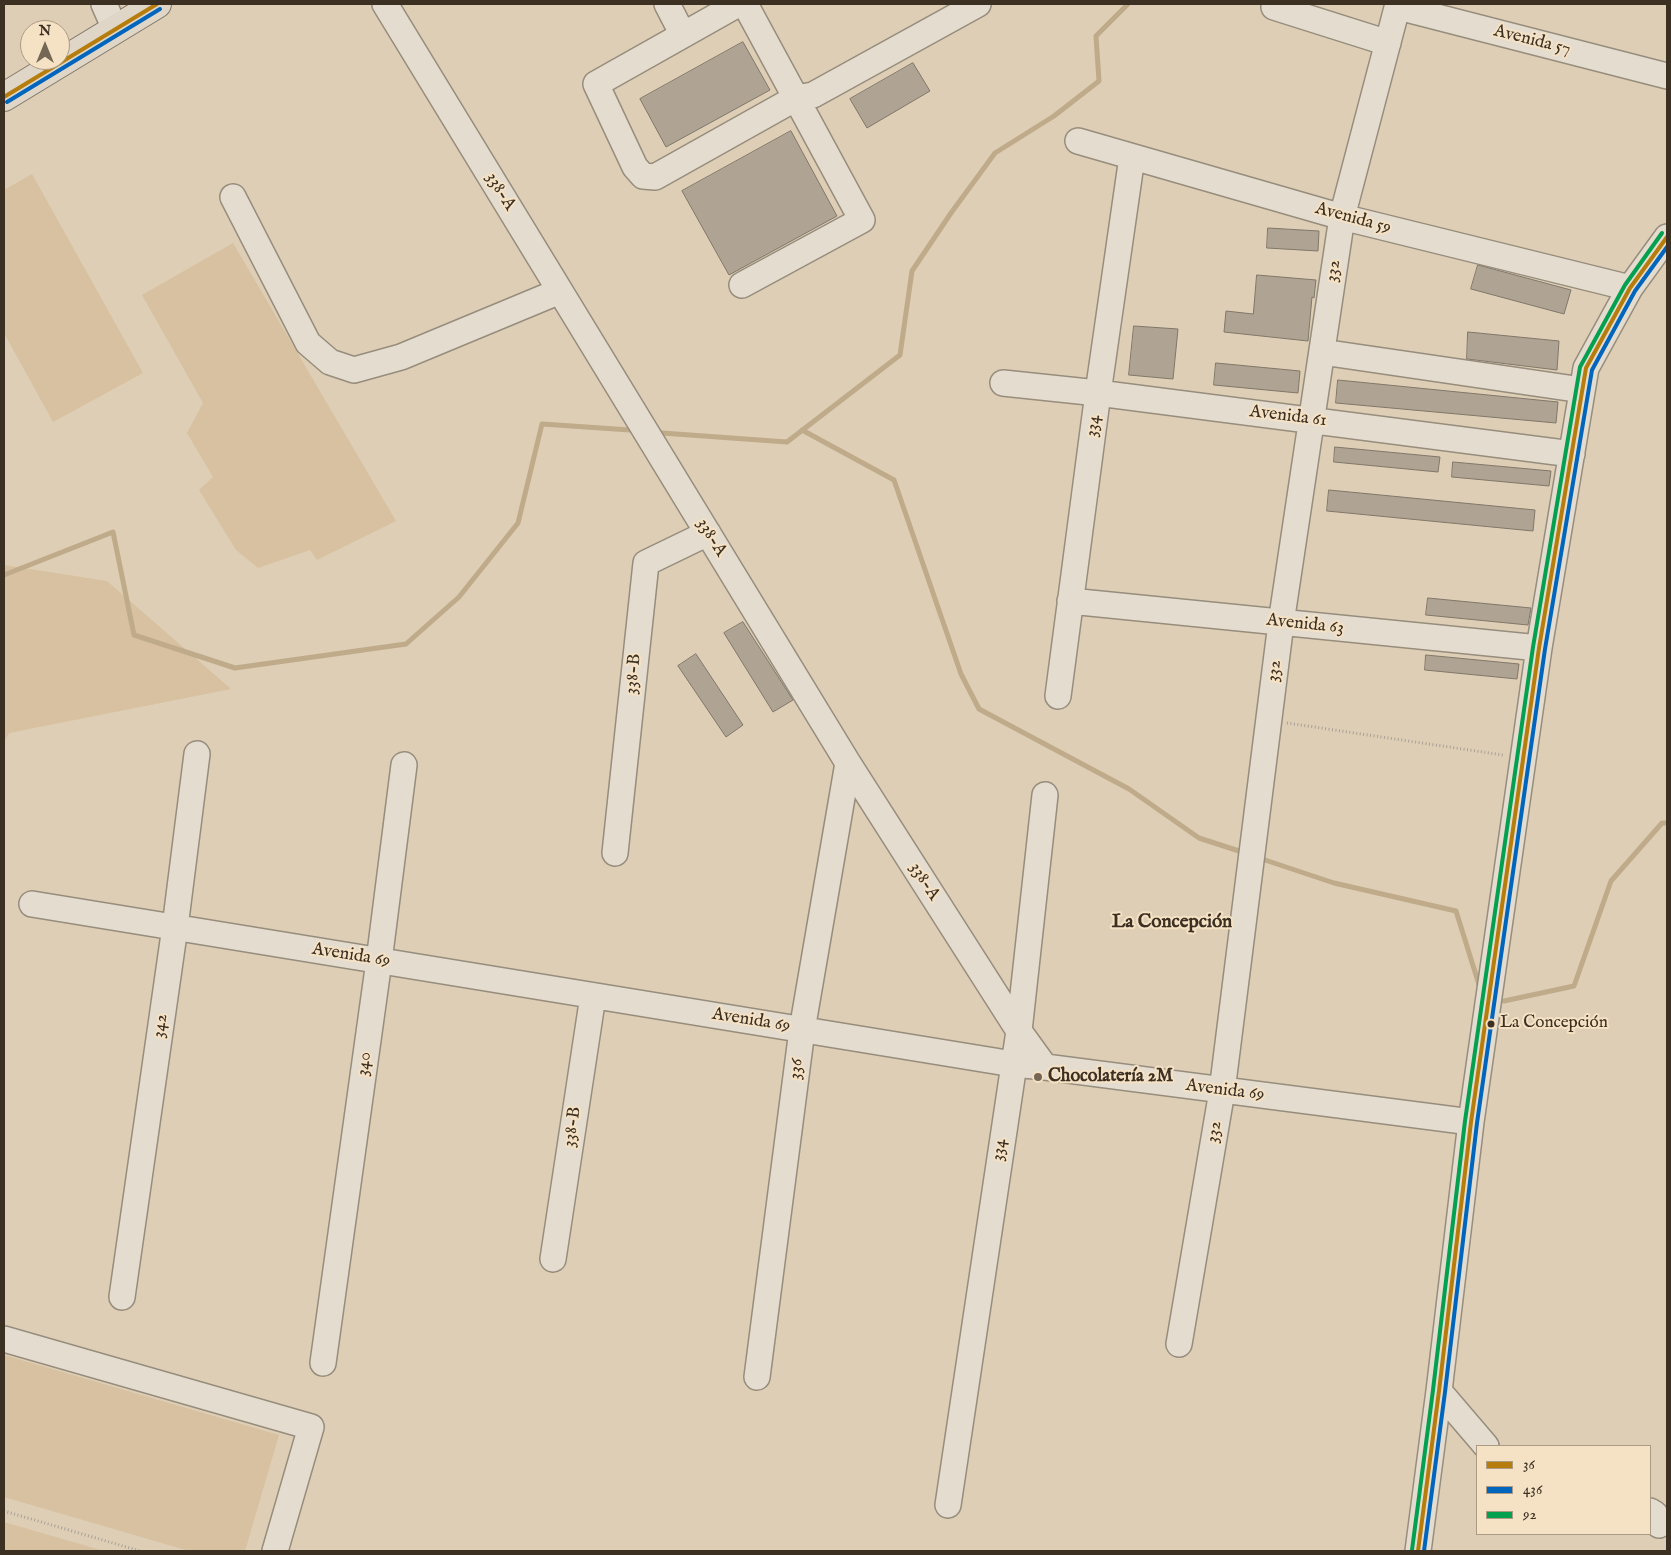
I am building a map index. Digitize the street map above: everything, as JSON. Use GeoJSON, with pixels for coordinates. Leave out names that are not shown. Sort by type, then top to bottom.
{"type":"FeatureCollection","features":[{"type":"Feature","properties":{"kind":"main road"},"geometry":{"type":"LineString","coordinates":[[4,97],[115,28],[158,4]]}},
{"type":"Feature","properties":{"kind":"street"},"geometry":{"type":"LineString","coordinates":[[104,4],[115,28]]}},
{"type":"Feature","properties":{"kind":"street","name":"338-A"},"geometry":{"type":"LineString","coordinates":[[385,4],[848,764],[1019,1031],[1045,1067]]}},
{"type":"Feature","properties":{"kind":"street"},"geometry":{"type":"LineString","coordinates":[[667,4],[683,35]]}},
{"type":"Feature","properties":{"kind":"street"},"geometry":{"type":"LineString","coordinates":[[738,4],[596,84],[635,167],[643,176],[655,177],[796,98],[813,96],[978,4]]}},
{"type":"Feature","properties":{"kind":"street"},"geometry":{"type":"LineString","coordinates":[[742,285],[862,220],[745,4]]}},
{"type":"Feature","properties":{"kind":"street","name":"332"},"geometry":{"type":"LineString","coordinates":[[1179,1344],[1222,1091],[1281,623],[1342,217],[1398,5]]}},
{"type":"Feature","properties":{"kind":"street","name":"Avenida 57"},"geometry":{"type":"LineString","coordinates":[[1398,5],[1667,76]]}},
{"type":"Feature","properties":{"kind":"street"},"geometry":{"type":"LineString","coordinates":[[1274,8],[1388,43]]}},
{"type":"Feature","properties":{"kind":"street","name":"Avenida 59"},"geometry":{"type":"LineString","coordinates":[[1078,141],[1342,217],[1630,288]]}},
{"type":"Feature","properties":{"kind":"street","name":"334"},"geometry":{"type":"LineString","coordinates":[[1058,696],[1098,393],[1132,157]]}},
{"type":"Feature","properties":{"kind":"street"},"geometry":{"type":"LineString","coordinates":[[233,197],[308,343],[330,362],[354,370],[401,357],[560,291]]}},
{"type":"Feature","properties":{"kind":"street"},"geometry":{"type":"LineString","coordinates":[[1418,1551],[1471,1122],[1539,648],[1586,368],[1630,288],[1667,237]]}},
{"type":"Feature","properties":{"kind":"street"},"geometry":{"type":"LineString","coordinates":[[1322,352],[1582,390]]}},
{"type":"Feature","properties":{"kind":"street","name":"Avenida 61"},"geometry":{"type":"LineString","coordinates":[[1003,383],[1311,419],[1572,454]]}},
{"type":"Feature","properties":{"kind":"street","name":"338-B"},"geometry":{"type":"LineString","coordinates":[[615,853],[646,564],[708,533]]}},
{"type":"Feature","properties":{"kind":"street","name":"Avenida 63"},"geometry":{"type":"LineString","coordinates":[[1070,601],[1539,648]]}},
{"type":"Feature","properties":{"kind":"street","name":"342"},"geometry":{"type":"LineString","coordinates":[[122,1297],[175,928],[197,754]]}},
{"type":"Feature","properties":{"kind":"street","name":"336"},"geometry":{"type":"LineString","coordinates":[[757,1377],[802,1030],[848,764]]}},
{"type":"Feature","properties":{"kind":"street","name":"340"},"geometry":{"type":"LineString","coordinates":[[323,1363],[379,961],[404,765]]}},
{"type":"Feature","properties":{"kind":"street","name":"334"},"geometry":{"type":"LineString","coordinates":[[948,1505],[1019,1031],[1044,795]]}},
{"type":"Feature","properties":{"kind":"street","name":"Avenida 69"},"geometry":{"type":"LineString","coordinates":[[32,904],[1013,1064],[1471,1122]]}},
{"type":"Feature","properties":{"kind":"street","name":"338-B"},"geometry":{"type":"LineString","coordinates":[[553,1259],[593,996]]}},
{"type":"Feature","properties":{"kind":"street"},"geometry":{"type":"LineString","coordinates":[[4,1339],[311,1427],[275,1551]]}},
{"type":"Feature","properties":{"kind":"street"},"geometry":{"type":"LineString","coordinates":[[1439,1391],[1485,1445]]}},
{"type":"Feature","properties":{"kind":"street"},"geometry":{"type":"LineString","coordinates":[[1400,1551],[1416,1456],[1421,1443],[1434,1424]]}},
{"type":"Feature","properties":{"kind":"path"},"geometry":{"type":"LineString","coordinates":[[1269,720],[1523,758]]}},
{"type":"Feature","properties":{"kind":"path"},"geometry":{"type":"LineString","coordinates":[[4,1511],[140,1551]]}},
{"type":"Feature","properties":{"kind":"shaded area"},"geometry":{"type":"Polygon","coordinates":[[[32,174],[143,373],[53,422],[4,333],[4,190],[32,174]]]}},
{"type":"Feature","properties":{"kind":"shaded area"},"geometry":{"type":"Polygon","coordinates":[[[233,243],[396,521],[317,560],[310,550],[258,568],[236,550],[199,490],[213,477],[187,433],[203,403],[142,295],[233,243]]]}},
{"type":"Feature","properties":{"kind":"shaded area"},"geometry":{"type":"Polygon","coordinates":[[[4,565],[107,581],[231,689],[9,733],[4,742],[4,565]]]}},
{"type":"Feature","properties":{"kind":"shaded area"},"geometry":{"type":"Polygon","coordinates":[[[4,1355],[279,1435],[245,1551],[189,1551],[4,1497],[4,1355]]]}},
{"type":"Feature","properties":{"kind":"shaded area"},"geometry":{"type":"Polygon","coordinates":[[[4,1522],[104,1551],[4,1551],[4,1522]]]}},
{"type":"Feature","properties":{"kind":"building"},"geometry":{"type":"Polygon","coordinates":[[[743,42],[770,90],[666,147],[640,99],[743,42]]]}},
{"type":"Feature","properties":{"kind":"building"},"geometry":{"type":"Polygon","coordinates":[[[913,63],[930,91],[867,128],[850,99],[913,63]]]}},
{"type":"Feature","properties":{"kind":"building"},"geometry":{"type":"Polygon","coordinates":[[[791,131],[837,216],[729,275],[682,191],[791,131]]]}},
{"type":"Feature","properties":{"kind":"building"},"geometry":{"type":"Polygon","coordinates":[[[1268,228],[1319,231],[1318,251],[1267,248],[1268,228]]]}},
{"type":"Feature","properties":{"kind":"building"},"geometry":{"type":"Polygon","coordinates":[[[1478,265],[1571,290],[1564,314],[1471,289],[1478,265]]]}},
{"type":"Feature","properties":{"kind":"building"},"geometry":{"type":"Polygon","coordinates":[[[1257,275],[1316,280],[1314,298],[1312,297],[1308,341],[1224,332],[1226,311],[1253,314],[1257,275]]]}},
{"type":"Feature","properties":{"kind":"building"},"geometry":{"type":"Polygon","coordinates":[[[1134,326],[1178,329],[1173,379],[1129,375],[1134,326]]]}},
{"type":"Feature","properties":{"kind":"building"},"geometry":{"type":"Polygon","coordinates":[[[1468,332],[1559,341],[1557,370],[1467,359],[1468,332]]]}},
{"type":"Feature","properties":{"kind":"building"},"geometry":{"type":"Polygon","coordinates":[[[1216,363],[1300,371],[1298,393],[1214,385],[1216,363]]]}},
{"type":"Feature","properties":{"kind":"building"},"geometry":{"type":"Polygon","coordinates":[[[1338,380],[1558,402],[1556,423],[1336,403],[1338,380]]]}},
{"type":"Feature","properties":{"kind":"building"},"geometry":{"type":"Polygon","coordinates":[[[1335,447],[1440,457],[1438,472],[1334,462],[1335,447]]]}},
{"type":"Feature","properties":{"kind":"building"},"geometry":{"type":"Polygon","coordinates":[[[1453,462],[1551,471],[1549,486],[1452,477],[1453,462]]]}},
{"type":"Feature","properties":{"kind":"building"},"geometry":{"type":"Polygon","coordinates":[[[1329,490],[1535,510],[1533,531],[1327,511],[1329,490]]]}},
{"type":"Feature","properties":{"kind":"building"},"geometry":{"type":"Polygon","coordinates":[[[1428,598],[1531,608],[1528,625],[1426,615],[1428,598]]]}},
{"type":"Feature","properties":{"kind":"building"},"geometry":{"type":"Polygon","coordinates":[[[743,622],[793,700],[773,712],[724,633],[743,622]]]}},
{"type":"Feature","properties":{"kind":"building"},"geometry":{"type":"Polygon","coordinates":[[[696,654],[743,725],[726,737],[678,666],[696,654]]]}},
{"type":"Feature","properties":{"kind":"building"},"geometry":{"type":"Polygon","coordinates":[[[1426,655],[1519,664],[1517,679],[1425,670],[1426,655]]]}},
{"type":"Feature","properties":{"kind":"waterway"},"geometry":{"type":"LineString","coordinates":[[662,433],[787,442],[900,355],[912,271],[995,153],[1054,116],[1099,81],[1096,36],[1128,4]]}},
{"type":"Feature","properties":{"kind":"waterway"},"geometry":{"type":"LineString","coordinates":[[4,575],[113,532],[134,635],[235,668],[406,644],[459,597],[518,523],[542,424],[630,430]]}},
{"type":"Feature","properties":{"kind":"waterway"},"geometry":{"type":"LineString","coordinates":[[802,430],[894,480],[961,674],[979,709],[1129,789],[1199,838],[1239,851]]}},
{"type":"Feature","properties":{"kind":"waterway"},"geometry":{"type":"LineString","coordinates":[[1504,1001],[1574,986],[1611,881],[1662,823],[1667,823]]}},
{"type":"Feature","properties":{"kind":"waterway"},"geometry":{"type":"LineString","coordinates":[[1265,860],[1334,883],[1456,911],[1480,988]]}},
{"type":"Feature","properties":{"kind":"transit line","name":"36"},"geometry":{"type":"LineString","coordinates":[[4,97],[157,4]]}},
{"type":"Feature","properties":{"kind":"transit line","name":"436"},"geometry":{"type":"LineString","coordinates":[[7,102],[160,9]]}},
{"type":"Feature","properties":{"kind":"transit line","name":"92"},"geometry":{"type":"LineString","coordinates":[[1412,1550],[1465,1121],[1533,647],[1580,367],[1625,285],[1662,233]]}},
{"type":"Feature","properties":{"kind":"transit line","name":"36"},"geometry":{"type":"LineString","coordinates":[[1418,1551],[1471,1122],[1539,648],[1586,368],[1630,288],[1667,237]]}},
{"type":"Feature","properties":{"kind":"transit line","name":"436"},"geometry":{"type":"LineString","coordinates":[[1424,1551],[1477,1123],[1545,649],[1592,370],[1635,291],[1667,247]]}},
{"type":"Feature","properties":{"kind":"place","name":"La Concepción"},"geometry":{"type":"Point","coordinates":[1491,1024]}},
{"type":"Feature","properties":{"kind":"place","name":"Chocolatería 2M"},"geometry":{"type":"Point","coordinates":[1038,1077]}},
{"type":"Feature","properties":{"kind":"district","name":"La Concepción"},"geometry":{"type":"Point","coordinates":[1172,923]}}]}
